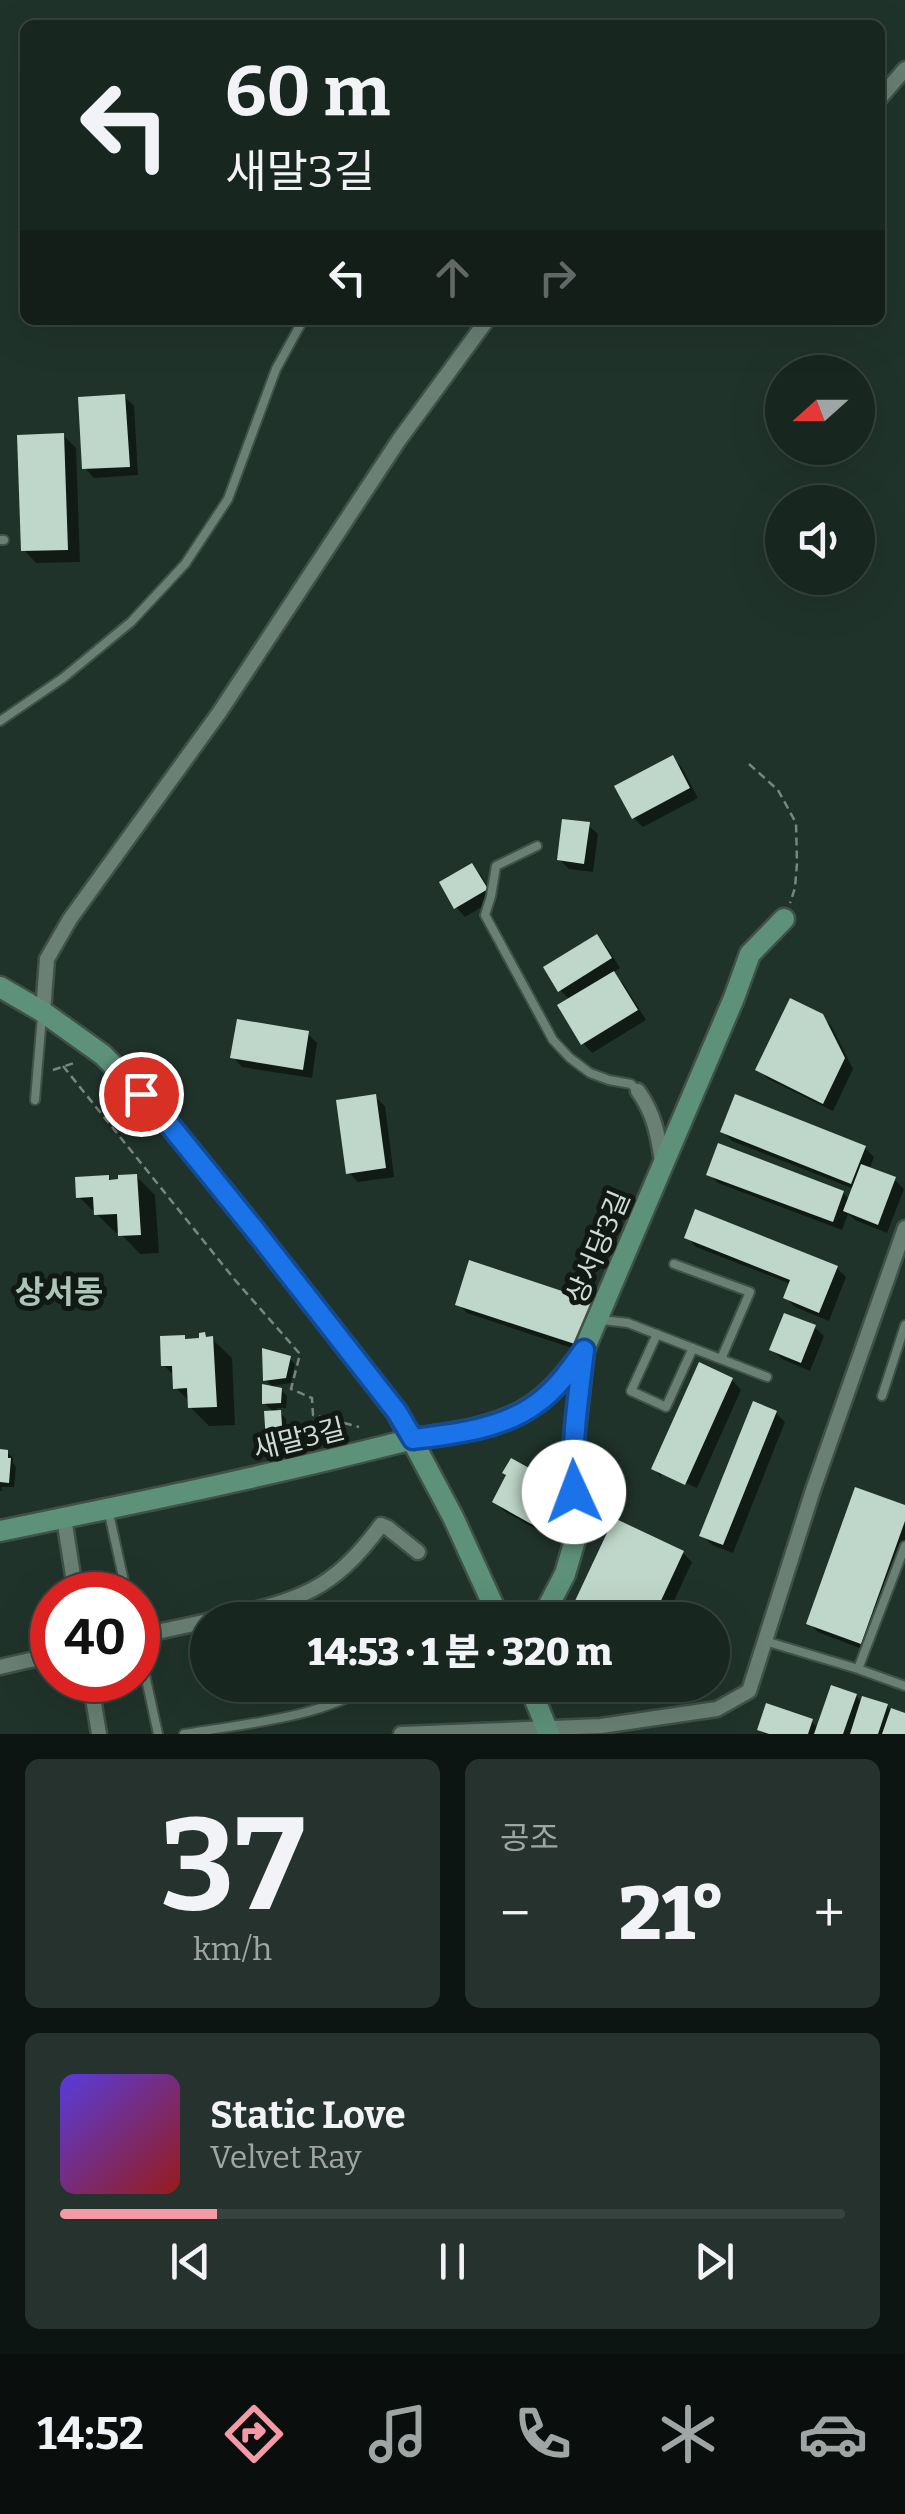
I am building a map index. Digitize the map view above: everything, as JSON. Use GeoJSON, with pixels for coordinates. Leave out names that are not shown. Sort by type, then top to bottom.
{"type":"FeatureCollection","features":[{"type":"Feature","properties":{"kind":"street"},"geometry":{"type":"LineString","coordinates":[[885,92],[905,69]]}},
{"type":"Feature","properties":{"kind":"street"},"geometry":{"type":"LineString","coordinates":[[43,1012],[47,959],[70,918],[219,713],[399,440],[483,325]]}},
{"type":"Feature","properties":{"kind":"street","name":"상서당3길"},"geometry":{"type":"LineString","coordinates":[[550,1602],[565,1574],[575,1540],[572,1456],[584,1350],[750,954],[784,919]]}},
{"type":"Feature","properties":{"kind":"street"},"geometry":{"type":"LineString","coordinates":[[0,987],[103,1055],[160,1113],[397,1412],[453,1517],[492,1602]]}},
{"type":"Feature","properties":{"kind":"street"},"geometry":{"type":"LineString","coordinates":[[638,1092],[648,1104],[657,1128],[662,1167]]}},
{"type":"Feature","properties":{"kind":"street"},"geometry":{"type":"LineString","coordinates":[[401,1734],[548,1732],[601,1726],[718,1709],[749,1691],[813,1490],[905,1228]]}},
{"type":"Feature","properties":{"kind":"street","name":"새말3길"},"geometry":{"type":"LineString","coordinates":[[0,1531],[286,1471],[413,1439],[456,1434],[512,1417],[535,1405],[560,1382],[584,1350]]}},
{"type":"Feature","properties":{"kind":"street"},"geometry":{"type":"LineString","coordinates":[[64,1518],[72,1572]]}},
{"type":"Feature","properties":{"kind":"street"},"geometry":{"type":"LineString","coordinates":[[282,1602],[326,1584],[350,1564],[380,1525],[418,1552]]}},
{"type":"Feature","properties":{"kind":"street"},"geometry":{"type":"LineString","coordinates":[[160,1633],[190,1625]]}},
{"type":"Feature","properties":{"kind":"street"},"geometry":{"type":"LineString","coordinates":[[0,1667],[30,1660]]}},
{"type":"Feature","properties":{"kind":"street"},"geometry":{"type":"LineString","coordinates":[[94,1702],[99,1734]]}},
{"type":"Feature","properties":{"kind":"street"},"geometry":{"type":"LineString","coordinates":[[535,1702],[548,1732]]}},
{"type":"Feature","properties":{"kind":"lane"},"geometry":{"type":"LineString","coordinates":[[0,721],[64,678],[131,622],[185,564],[228,499],[276,369],[300,325]]}},
{"type":"Feature","properties":{"kind":"lane"},"geometry":{"type":"LineString","coordinates":[[537,846],[496,866],[485,915],[553,1040],[590,1073],[631,1084],[638,1092]]}},
{"type":"Feature","properties":{"kind":"lane"},"geometry":{"type":"LineString","coordinates":[[35,1100],[43,1012]]}},
{"type":"Feature","properties":{"kind":"lane"},"geometry":{"type":"LineString","coordinates":[[674,1264],[750,1292],[721,1359]]}},
{"type":"Feature","properties":{"kind":"lane"},"geometry":{"type":"LineString","coordinates":[[597,1320],[628,1323],[767,1377]]}},
{"type":"Feature","properties":{"kind":"lane"},"geometry":{"type":"LineString","coordinates":[[882,1396],[905,1325]]}},
{"type":"Feature","properties":{"kind":"lane"},"geometry":{"type":"LineString","coordinates":[[657,1334],[631,1391],[666,1408],[693,1348]]}},
{"type":"Feature","properties":{"kind":"lane"},"geometry":{"type":"LineString","coordinates":[[108,1509],[122,1572]]}},
{"type":"Feature","properties":{"kind":"lane"},"geometry":{"type":"LineString","coordinates":[[858,1669],[905,1546]]}},
{"type":"Feature","properties":{"kind":"lane"},"geometry":{"type":"LineString","coordinates":[[764,1641],[905,1686]]}},
{"type":"Feature","properties":{"kind":"lane"},"geometry":{"type":"LineString","coordinates":[[151,1702],[158,1734]]}},
{"type":"Feature","properties":{"kind":"lane"},"geometry":{"type":"LineString","coordinates":[[184,1734],[308,1713],[337,1702]]}},
{"type":"Feature","properties":{"kind":"path"},"geometry":{"type":"LineString","coordinates":[[749,764],[778,790],[796,823],[795,888],[784,919]]}},
{"type":"Feature","properties":{"kind":"path"},"geometry":{"type":"LineString","coordinates":[[53,1070],[74,1063]]}},
{"type":"Feature","properties":{"kind":"path"},"geometry":{"type":"LineString","coordinates":[[63,1066],[300,1354],[291,1389],[312,1398],[313,1415],[360,1426]]}},
{"type":"Feature","properties":{"kind":"building"},"geometry":{"type":"Polygon","coordinates":[[[125,394],[130,467],[82,469],[78,397],[125,394]]]}},
{"type":"Feature","properties":{"kind":"building"},"geometry":{"type":"Polygon","coordinates":[[[64,433],[68,550],[21,551],[17,435],[64,433]]]}},
{"type":"Feature","properties":{"kind":"building"},"geometry":{"type":"Polygon","coordinates":[[[673,755],[690,788],[632,819],[614,786],[673,755]]]}},
{"type":"Feature","properties":{"kind":"building"},"geometry":{"type":"Polygon","coordinates":[[[562,819],[590,822],[584,864],[557,860],[562,819]]]}},
{"type":"Feature","properties":{"kind":"building"},"geometry":{"type":"Polygon","coordinates":[[[472,863],[488,889],[454,909],[439,882],[472,863]]]}},
{"type":"Feature","properties":{"kind":"building"},"geometry":{"type":"Polygon","coordinates":[[[597,934],[612,958],[558,992],[543,967],[597,934]]]}},
{"type":"Feature","properties":{"kind":"building"},"geometry":{"type":"Polygon","coordinates":[[[614,971],[638,1010],[581,1045],[557,1005],[614,971]]]}},
{"type":"Feature","properties":{"kind":"building"},"geometry":{"type":"Polygon","coordinates":[[[790,998],[823,1014],[845,1058],[823,1104],[755,1070],[790,998]]]}},
{"type":"Feature","properties":{"kind":"building"},"geometry":{"type":"Polygon","coordinates":[[[237,1019],[309,1031],[303,1070],[230,1058],[237,1019]]]}},
{"type":"Feature","properties":{"kind":"building"},"geometry":{"type":"Polygon","coordinates":[[[376,1094],[386,1168],[346,1174],[336,1100],[376,1094]]]}},
{"type":"Feature","properties":{"kind":"building"},"geometry":{"type":"Polygon","coordinates":[[[735,1094],[866,1146],[851,1184],[720,1132],[735,1094]]]}},
{"type":"Feature","properties":{"kind":"building"},"geometry":{"type":"Polygon","coordinates":[[[718,1143],[844,1191],[833,1222],[706,1175],[718,1143]]]}},
{"type":"Feature","properties":{"kind":"building"},"geometry":{"type":"Polygon","coordinates":[[[861,1164],[896,1177],[878,1225],[843,1211],[861,1164]]]}},
{"type":"Feature","properties":{"kind":"building"},"geometry":{"type":"Polygon","coordinates":[[[137,1174],[141,1235],[118,1236],[117,1214],[94,1215],[93,1197],[76,1198],[75,1177],[109,1175],[109,1180],[118,1179],[118,1175],[137,1174]]]}},
{"type":"Feature","properties":{"kind":"building"},"geometry":{"type":"Polygon","coordinates":[[[695,1209],[838,1266],[819,1313],[783,1298],[790,1280],[684,1238],[695,1209]]]}},
{"type":"Feature","properties":{"kind":"building"},"geometry":{"type":"Polygon","coordinates":[[[469,1260],[592,1301],[578,1345],[455,1305],[469,1260]]]}},
{"type":"Feature","properties":{"kind":"building"},"geometry":{"type":"Polygon","coordinates":[[[784,1313],[816,1325],[801,1363],[769,1350],[784,1313]]]}},
{"type":"Feature","properties":{"kind":"building"},"geometry":{"type":"Polygon","coordinates":[[[205,1332],[206,1337],[213,1336],[217,1407],[188,1408],[187,1388],[173,1389],[172,1366],[161,1366],[160,1336],[199,1338],[199,1333],[205,1332]]]}},
{"type":"Feature","properties":{"kind":"building"},"geometry":{"type":"Polygon","coordinates":[[[262,1348],[291,1356],[286,1378],[263,1381],[262,1348]]]}},
{"type":"Feature","properties":{"kind":"building"},"geometry":{"type":"Polygon","coordinates":[[[699,1362],[733,1378],[685,1485],[651,1469],[699,1362]]]}},
{"type":"Feature","properties":{"kind":"building"},"geometry":{"type":"Polygon","coordinates":[[[262,1384],[282,1388],[281,1403],[262,1404],[262,1384]]]}},
{"type":"Feature","properties":{"kind":"building"},"geometry":{"type":"Polygon","coordinates":[[[753,1401],[777,1411],[723,1545],[699,1536],[753,1401]]]}},
{"type":"Feature","properties":{"kind":"building"},"geometry":{"type":"Polygon","coordinates":[[[281,1410],[283,1441],[266,1442],[264,1411],[281,1410]]]}},
{"type":"Feature","properties":{"kind":"building"},"geometry":{"type":"Polygon","coordinates":[[[0,1449],[8,1450],[11,1458],[9,1483],[0,1482],[0,1449]]]}},
{"type":"Feature","properties":{"kind":"building"},"geometry":{"type":"Polygon","coordinates":[[[511,1458],[569,1490],[557,1511],[570,1518],[558,1539],[492,1502],[511,1458]]]}},
{"type":"Feature","properties":{"kind":"building"},"geometry":{"type":"Polygon","coordinates":[[[855,1487],[905,1505],[905,1521],[861,1644],[806,1624],[855,1487]]]}},
{"type":"Feature","properties":{"kind":"building"},"geometry":{"type":"Polygon","coordinates":[[[614,1518],[684,1551],[660,1602],[574,1602],[614,1518]]]}},
{"type":"Feature","properties":{"kind":"building"},"geometry":{"type":"Polygon","coordinates":[[[831,1685],[857,1694],[843,1734],[814,1734],[831,1685]]]}},
{"type":"Feature","properties":{"kind":"building"},"geometry":{"type":"Polygon","coordinates":[[[862,1696],[888,1704],[878,1734],[850,1734],[862,1696]]]}},
{"type":"Feature","properties":{"kind":"building"},"geometry":{"type":"Polygon","coordinates":[[[766,1703],[813,1719],[808,1734],[769,1734],[757,1730],[766,1703]]]}},
{"type":"Feature","properties":{"kind":"building"},"geometry":{"type":"Polygon","coordinates":[[[891,1708],[905,1713],[905,1734],[882,1734],[891,1708]]]}},
{"type":"Feature","properties":{"kind":"district","name":"상서동"},"geometry":{"type":"Point","coordinates":[59,1292]}},
{"type":"Feature","properties":{"kind":"route"},"geometry":{"type":"LineString","coordinates":[[141,1094],[254,1229],[397,1412],[413,1439],[456,1434],[512,1417],[535,1405],[560,1382],[584,1350],[573,1432],[574,1492]]}}]}
